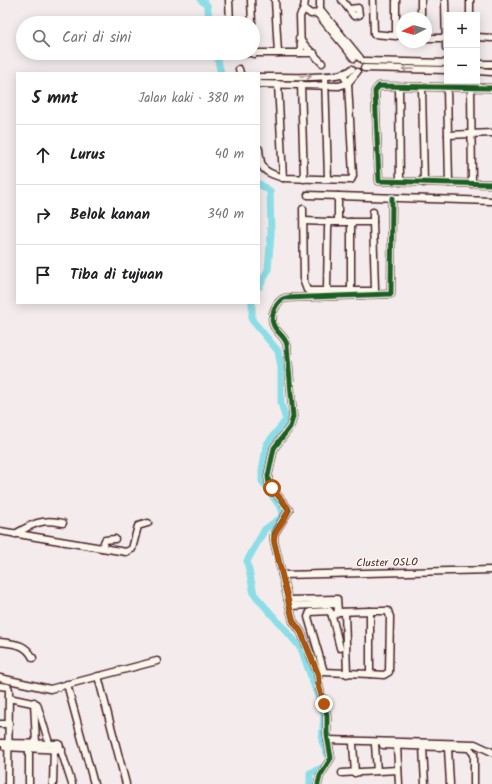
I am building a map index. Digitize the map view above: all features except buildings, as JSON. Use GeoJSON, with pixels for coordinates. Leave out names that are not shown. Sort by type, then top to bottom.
{"type":"FeatureCollection","features":[{"type":"Feature","properties":{"kind":"street"},"geometry":{"type":"LineString","coordinates":[[229,0],[230,16]]}},
{"type":"Feature","properties":{"kind":"street"},"geometry":{"type":"LineString","coordinates":[[251,0],[252,16]]}},
{"type":"Feature","properties":{"kind":"street"},"geometry":{"type":"LineString","coordinates":[[275,0],[278,53]]}},
{"type":"Feature","properties":{"kind":"street"},"geometry":{"type":"LineString","coordinates":[[300,53],[300,16],[304,9],[305,0]]}},
{"type":"Feature","properties":{"kind":"street"},"geometry":{"type":"LineString","coordinates":[[318,11],[320,0]]}},
{"type":"Feature","properties":{"kind":"street"},"geometry":{"type":"LineString","coordinates":[[342,0],[349,5]]}},
{"type":"Feature","properties":{"kind":"street"},"geometry":{"type":"LineString","coordinates":[[373,0],[374,34],[396,36],[396,0]]}},
{"type":"Feature","properties":{"kind":"street"},"geometry":{"type":"LineString","coordinates":[[421,0],[421,12]]}},
{"type":"Feature","properties":{"kind":"street"},"geometry":{"type":"LineString","coordinates":[[445,0],[445,12]]}},
{"type":"Feature","properties":{"kind":"street"},"geometry":{"type":"LineString","coordinates":[[470,0],[470,12]]}},
{"type":"Feature","properties":{"kind":"street"},"geometry":{"type":"LineString","coordinates":[[304,9],[312,14],[318,11]]}},
{"type":"Feature","properties":{"kind":"street"},"geometry":{"type":"LineString","coordinates":[[318,11],[359,59],[364,68]]}},
{"type":"Feature","properties":{"kind":"street"},"geometry":{"type":"LineString","coordinates":[[480,37],[492,38]]}},
{"type":"Feature","properties":{"kind":"street"},"geometry":{"type":"LineString","coordinates":[[432,38],[444,38]]}},
{"type":"Feature","properties":{"kind":"street"},"geometry":{"type":"LineString","coordinates":[[299,39],[314,52],[322,63]]}},
{"type":"Feature","properties":{"kind":"street"},"geometry":{"type":"LineString","coordinates":[[260,54],[314,52]]}},
{"type":"Feature","properties":{"kind":"street"},"geometry":{"type":"LineString","coordinates":[[355,71],[350,63],[359,59],[444,63]]}},
{"type":"Feature","properties":{"kind":"street"},"geometry":{"type":"LineString","coordinates":[[480,64],[492,64]]}},
{"type":"Feature","properties":{"kind":"street"},"geometry":{"type":"LineString","coordinates":[[260,77],[343,75],[364,68],[444,70]]}},
{"type":"Feature","properties":{"kind":"street"},"geometry":{"type":"LineString","coordinates":[[260,84],[325,84],[339,86],[348,83],[355,71]]}},
{"type":"Feature","properties":{"kind":"street"},"geometry":{"type":"LineString","coordinates":[[480,71],[492,72]]}},
{"type":"Feature","properties":{"kind":"street"},"geometry":{"type":"LineString","coordinates":[[260,162],[263,168],[283,178],[350,180],[353,177],[348,83],[343,75]]}},
{"type":"Feature","properties":{"kind":"street"},"geometry":{"type":"LineString","coordinates":[[266,76],[267,84]]}},
{"type":"Feature","properties":{"kind":"street"},"geometry":{"type":"LineString","coordinates":[[289,76],[289,84]]}},
{"type":"Feature","properties":{"kind":"street"},"geometry":{"type":"LineString","coordinates":[[325,76],[328,180]]}},
{"type":"Feature","properties":{"kind":"street"},"geometry":{"type":"LineString","coordinates":[[278,84],[283,178]]}},
{"type":"Feature","properties":{"kind":"street"},"geometry":{"type":"LineString","coordinates":[[301,84],[304,179]]}},
{"type":"Feature","properties":{"kind":"street"},"geometry":{"type":"LineString","coordinates":[[492,88],[379,86],[375,90],[378,179],[380,182],[492,184]]}},
{"type":"Feature","properties":{"kind":"street"},"geometry":{"type":"LineString","coordinates":[[399,87],[400,182]]}},
{"type":"Feature","properties":{"kind":"street"},"geometry":{"type":"LineString","coordinates":[[422,87],[424,183]]}},
{"type":"Feature","properties":{"kind":"street"},"geometry":{"type":"LineString","coordinates":[[447,88],[448,183]]}},
{"type":"Feature","properties":{"kind":"street"},"geometry":{"type":"LineString","coordinates":[[471,88],[472,184]]}},
{"type":"Feature","properties":{"kind":"street"},"geometry":{"type":"LineString","coordinates":[[448,135],[491,134]]}},
{"type":"Feature","properties":{"kind":"street"},"geometry":{"type":"LineString","coordinates":[[308,195],[492,201]]}},
{"type":"Feature","properties":{"kind":"street"},"geometry":{"type":"LineString","coordinates":[[338,196],[338,222]]}},
{"type":"Feature","properties":{"kind":"street"},"geometry":{"type":"LineString","coordinates":[[318,784],[320,776],[331,758],[328,740],[327,715],[319,687],[318,674],[301,632],[293,621],[273,537],[289,510],[269,484],[268,476],[274,448],[290,427],[293,417],[287,344],[273,323],[276,305],[280,300],[285,298],[391,294],[392,198]]}},
{"type":"Feature","properties":{"kind":"street"},"geometry":{"type":"LineString","coordinates":[[303,209],[305,288],[310,291],[327,290],[351,292],[373,291],[375,289],[373,212]]}},
{"type":"Feature","properties":{"kind":"street"},"geometry":{"type":"LineString","coordinates":[[304,221],[373,222]]}},
{"type":"Feature","properties":{"kind":"street"},"geometry":{"type":"LineString","coordinates":[[327,290],[329,222]]}},
{"type":"Feature","properties":{"kind":"street"},"geometry":{"type":"LineString","coordinates":[[351,222],[351,292]]}},
{"type":"Feature","properties":{"kind":"street"},"geometry":{"type":"LineString","coordinates":[[16,534],[42,520],[62,523]]}},
{"type":"Feature","properties":{"kind":"street"},"geometry":{"type":"LineString","coordinates":[[0,531],[102,548],[130,551],[138,526],[148,523]]}},
{"type":"Feature","properties":{"kind":"street"},"geometry":{"type":"LineString","coordinates":[[102,548],[105,540],[115,539]]}},
{"type":"Feature","properties":{"kind":"street","name":"Cluster OSLO"},"geometry":{"type":"LineString","coordinates":[[282,575],[492,570]]}},
{"type":"Feature","properties":{"kind":"street"},"geometry":{"type":"LineString","coordinates":[[289,603],[337,602],[335,614],[340,648]]}},
{"type":"Feature","properties":{"kind":"street"},"geometry":{"type":"LineString","coordinates":[[330,611],[335,614],[345,612],[388,611],[390,617],[388,674],[347,674],[324,672],[308,617],[310,612],[330,611]]}},
{"type":"Feature","properties":{"kind":"street"},"geometry":{"type":"LineString","coordinates":[[370,611],[370,674]]}},
{"type":"Feature","properties":{"kind":"street"},"geometry":{"type":"LineString","coordinates":[[345,612],[347,674]]}},
{"type":"Feature","properties":{"kind":"street"},"geometry":{"type":"LineString","coordinates":[[0,642],[22,645],[28,649],[33,658]]}},
{"type":"Feature","properties":{"kind":"street"},"geometry":{"type":"LineString","coordinates":[[0,678],[47,689],[157,661]]}},
{"type":"Feature","properties":{"kind":"street"},"geometry":{"type":"LineString","coordinates":[[98,676],[126,784]]}},
{"type":"Feature","properties":{"kind":"street"},"geometry":{"type":"LineString","coordinates":[[67,684],[94,784]]}},
{"type":"Feature","properties":{"kind":"street"},"geometry":{"type":"LineString","coordinates":[[0,686],[8,688],[9,698],[8,784]]}},
{"type":"Feature","properties":{"kind":"street"},"geometry":{"type":"LineString","coordinates":[[9,698],[34,702],[38,706],[52,746],[53,784]]}},
{"type":"Feature","properties":{"kind":"street"},"geometry":{"type":"LineString","coordinates":[[34,702],[36,743]]}},
{"type":"Feature","properties":{"kind":"street"},"geometry":{"type":"LineString","coordinates":[[0,724],[9,724]]}},
{"type":"Feature","properties":{"kind":"street"},"geometry":{"type":"LineString","coordinates":[[328,740],[475,744],[492,752]]}},
{"type":"Feature","properties":{"kind":"street"},"geometry":{"type":"LineString","coordinates":[[0,743],[9,746]]}},
{"type":"Feature","properties":{"kind":"street"},"geometry":{"type":"LineString","coordinates":[[29,746],[36,743],[52,746],[62,750],[72,784]]}},
{"type":"Feature","properties":{"kind":"street"},"geometry":{"type":"LineString","coordinates":[[355,773],[350,744],[466,748],[472,750],[474,784]]}},
{"type":"Feature","properties":{"kind":"street"},"geometry":{"type":"LineString","coordinates":[[375,745],[377,771]]}},
{"type":"Feature","properties":{"kind":"street"},"geometry":{"type":"LineString","coordinates":[[29,746],[29,784]]}},
{"type":"Feature","properties":{"kind":"street"},"geometry":{"type":"LineString","coordinates":[[0,747],[52,746]]}},
{"type":"Feature","properties":{"kind":"street"},"geometry":{"type":"LineString","coordinates":[[397,746],[399,784]]}},
{"type":"Feature","properties":{"kind":"street"},"geometry":{"type":"LineString","coordinates":[[423,747],[425,784]]}},
{"type":"Feature","properties":{"kind":"street"},"geometry":{"type":"LineString","coordinates":[[448,748],[450,784]]}},
{"type":"Feature","properties":{"kind":"street"},"geometry":{"type":"LineString","coordinates":[[342,773],[398,770]]}},
{"type":"Feature","properties":{"kind":"waterway"},"geometry":{"type":"LineString","coordinates":[[201,0],[207,5],[209,16]]}},
{"type":"Feature","properties":{"kind":"waterway"},"geometry":{"type":"LineString","coordinates":[[218,60],[221,72]]}},
{"type":"Feature","properties":{"kind":"waterway"},"geometry":{"type":"LineString","coordinates":[[260,185],[270,191],[271,234],[268,270],[260,285]]}},
{"type":"Feature","properties":{"kind":"waterway"},"geometry":{"type":"LineString","coordinates":[[252,304],[252,320],[278,351],[281,367],[281,403],[286,420],[267,444],[262,470],[262,481],[283,511],[282,517],[265,529],[247,561],[254,594],[301,648],[324,714],[322,741],[329,759]]}},
{"type":"Feature","properties":{"kind":"waterway"},"geometry":{"type":"LineString","coordinates":[[310,784],[310,773],[324,767]]}},
{"type":"Feature","properties":{"kind":"cycle path"},"geometry":{"type":"LineString","coordinates":[[492,88],[379,86],[375,91],[379,181],[492,184]]}},
{"type":"Feature","properties":{"kind":"cycle path"},"geometry":{"type":"LineString","coordinates":[[318,784],[320,776],[331,758],[327,735],[327,715],[319,687],[318,674],[301,632],[293,621],[274,541],[274,534],[289,510],[269,484],[268,476],[274,448],[290,427],[293,417],[287,345],[285,339],[275,328],[272,318],[276,306],[285,298],[391,294],[392,198]]}},
{"type":"Feature","properties":{"kind":"route"},"geometry":{"type":"LineString","coordinates":[[272,488],[289,510],[273,537],[293,621],[305,640],[318,674],[319,687],[324,704]]}}]}
